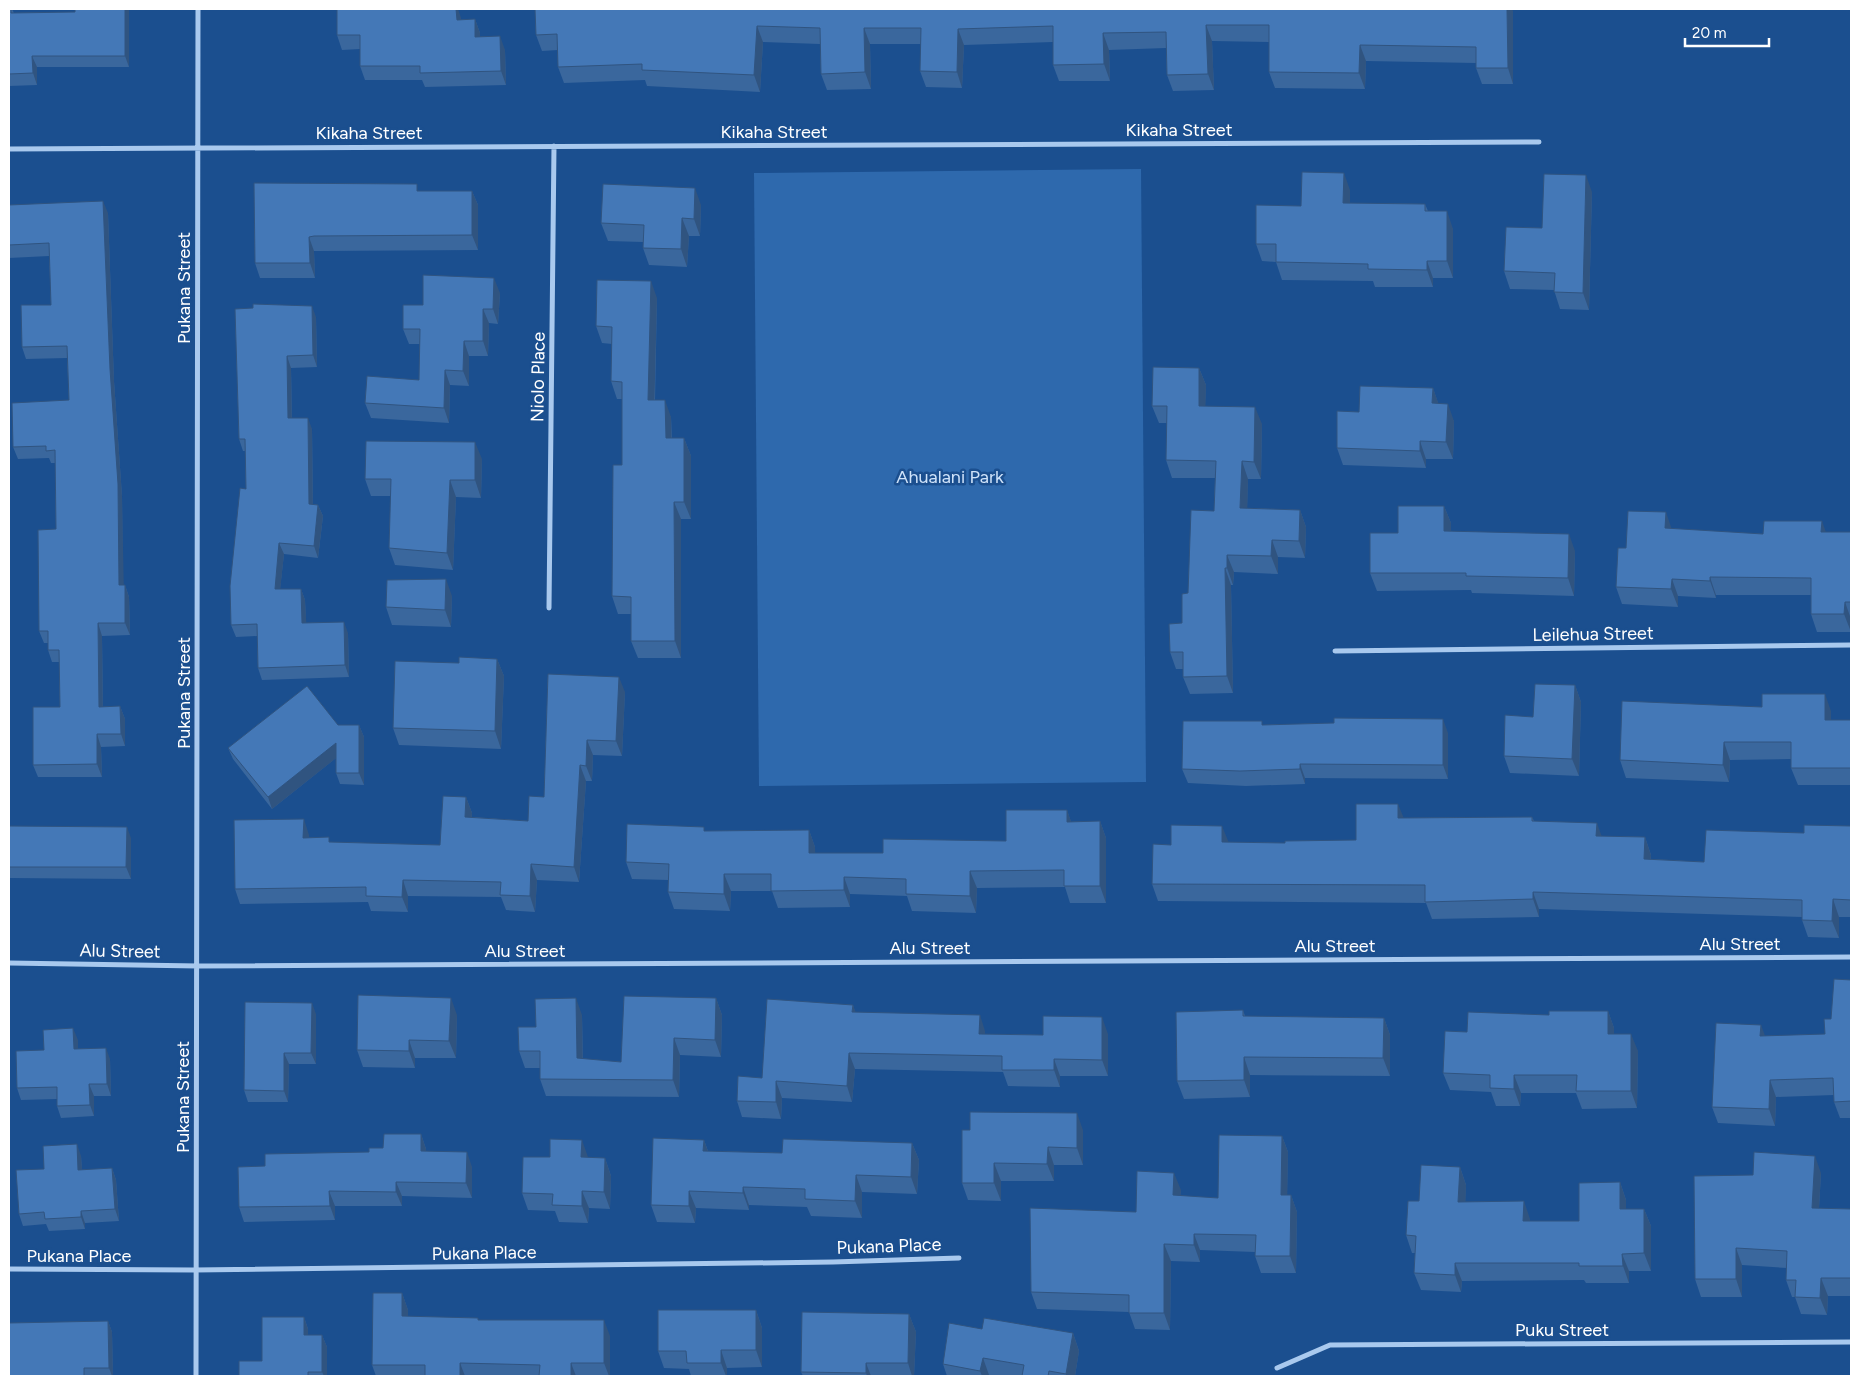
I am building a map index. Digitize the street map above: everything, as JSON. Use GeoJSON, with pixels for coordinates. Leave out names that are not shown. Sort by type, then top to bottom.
{"type":"FeatureCollection","features":[{"type":"Feature","properties":{"kind":"street","name":"Pukana Street"},"geometry":{"type":"LineString","coordinates":[[196,1376],[198,9]]}},
{"type":"Feature","properties":{"kind":"street","name":"Kikaha Street"},"geometry":{"type":"LineString","coordinates":[[9,149],[1539,142]]}},
{"type":"Feature","properties":{"kind":"street","name":"Niolo Place"},"geometry":{"type":"LineString","coordinates":[[549,608],[554,146]]}},
{"type":"Feature","properties":{"kind":"street","name":"Leilehua Street"},"geometry":{"type":"LineString","coordinates":[[1335,651],[1851,646]]}},
{"type":"Feature","properties":{"kind":"street","name":"Alu Street"},"geometry":{"type":"LineString","coordinates":[[9,964],[198,966],[1851,957]]}},
{"type":"Feature","properties":{"kind":"street","name":"Pukana Place"},"geometry":{"type":"LineString","coordinates":[[9,1269],[195,1270],[833,1262],[959,1258]]}},
{"type":"Feature","properties":{"kind":"street","name":"Puku Street"},"geometry":{"type":"LineString","coordinates":[[1278,1368],[1330,1345],[1851,1342]]}},
{"type":"Feature","properties":{"kind":"green space","name":"Ahualani Park"},"geometry":{"type":"Polygon","coordinates":[[[1141,169],[1146,782],[759,786],[754,173],[1141,169]]]}},
{"type":"Feature","properties":{"kind":"building"},"geometry":{"type":"Polygon","coordinates":[[[9,9],[11,9],[11,13],[75,12],[75,9],[125,9],[125,56],[32,56],[33,73],[9,74],[9,9]]]}},
{"type":"Feature","properties":{"kind":"building"},"geometry":{"type":"Polygon","coordinates":[[[337,9],[456,9],[457,20],[475,19],[475,37],[500,36],[501,71],[420,73],[420,66],[360,66],[360,35],[337,35],[337,9]]]}},
{"type":"Feature","properties":{"kind":"building"},"geometry":{"type":"Polygon","coordinates":[[[535,9],[1507,9],[1508,68],[1476,68],[1476,47],[1360,45],[1359,73],[1269,72],[1269,25],[1206,25],[1208,74],[1167,75],[1166,32],[1103,33],[1104,64],[1053,65],[1053,26],[958,29],[957,72],[920,71],[921,28],[864,28],[865,72],[821,74],[820,28],[757,26],[754,75],[642,70],[642,64],[558,67],[557,34],[536,35],[535,9]]]}},
{"type":"Feature","properties":{"kind":"building"},"geometry":{"type":"Polygon","coordinates":[[[1302,172],[1344,173],[1343,203],[1425,204],[1425,211],[1447,211],[1447,261],[1427,261],[1427,270],[1368,269],[1368,264],[1276,262],[1276,244],[1256,244],[1256,205],[1301,206],[1302,172]]]}},
{"type":"Feature","properties":{"kind":"building"},"geometry":{"type":"Polygon","coordinates":[[[1544,174],[1586,175],[1583,293],[1554,292],[1555,273],[1504,271],[1506,227],[1542,228],[1544,174]]]}},
{"type":"Feature","properties":{"kind":"building"},"geometry":{"type":"Polygon","coordinates":[[[254,183],[417,184],[417,191],[472,191],[472,235],[314,236],[309,237],[310,263],[255,263],[254,183]]]}},
{"type":"Feature","properties":{"kind":"building"},"geometry":{"type":"Polygon","coordinates":[[[603,184],[695,188],[694,219],[682,218],[681,249],[643,248],[644,225],[601,223],[603,184]]]}},
{"type":"Feature","properties":{"kind":"building"},"geometry":{"type":"Polygon","coordinates":[[[103,201],[110,369],[118,484],[119,585],[125,585],[125,623],[98,623],[99,707],[120,706],[121,734],[97,734],[97,764],[33,765],[33,707],[60,707],[59,650],[48,650],[48,631],[39,631],[38,530],[56,529],[55,450],[46,451],[46,446],[13,447],[12,403],[69,400],[67,346],[22,347],[21,305],[51,305],[49,243],[9,245],[9,205],[103,201]]]}},
{"type":"Feature","properties":{"kind":"building"},"geometry":{"type":"Polygon","coordinates":[[[423,275],[494,278],[493,309],[483,309],[483,341],[464,341],[463,371],[445,370],[444,408],[365,403],[367,376],[419,380],[420,329],[403,329],[403,305],[423,305],[423,275]]]}},
{"type":"Feature","properties":{"kind":"building"},"geometry":{"type":"Polygon","coordinates":[[[597,280],[651,281],[648,400],[665,400],[666,438],[684,438],[684,502],[674,502],[675,641],[631,641],[631,597],[612,596],[613,465],[622,465],[622,382],[611,381],[612,327],[596,326],[597,280]]]}},
{"type":"Feature","properties":{"kind":"building"},"geometry":{"type":"Polygon","coordinates":[[[253,304],[312,306],[313,355],[287,356],[288,418],[308,418],[309,504],[318,505],[314,546],[279,543],[275,589],[301,589],[302,623],[344,622],[345,665],[258,668],[257,624],[231,625],[230,586],[240,488],[246,489],[245,439],[239,439],[235,309],[253,308],[253,304]]]}},
{"type":"Feature","properties":{"kind":"building"},"geometry":{"type":"Polygon","coordinates":[[[1153,367],[1199,368],[1199,406],[1255,407],[1254,462],[1242,461],[1240,508],[1300,510],[1299,541],[1272,540],[1271,556],[1227,555],[1227,568],[1225,568],[1227,676],[1183,677],[1183,652],[1170,652],[1169,624],[1182,623],[1182,594],[1188,593],[1191,510],[1214,511],[1216,461],[1166,460],[1167,406],[1152,406],[1153,367]]]}},
{"type":"Feature","properties":{"kind":"building"},"geometry":{"type":"Polygon","coordinates":[[[1360,386],[1433,388],[1432,403],[1448,404],[1446,442],[1420,441],[1420,451],[1337,448],[1337,411],[1359,412],[1360,386]]]}},
{"type":"Feature","properties":{"kind":"building"},"geometry":{"type":"Polygon","coordinates":[[[366,441],[475,442],[475,480],[450,480],[447,553],[389,548],[391,479],[365,479],[366,441]]]}},
{"type":"Feature","properties":{"kind":"building"},"geometry":{"type":"Polygon","coordinates":[[[1398,506],[1444,506],[1444,531],[1569,534],[1568,578],[1466,576],[1466,573],[1370,573],[1370,533],[1398,533],[1398,506]]]}},
{"type":"Feature","properties":{"kind":"building"},"geometry":{"type":"Polygon","coordinates":[[[1628,511],[1666,512],[1665,528],[1763,534],[1764,521],[1822,521],[1821,532],[1851,532],[1851,602],[1845,602],[1844,614],[1811,614],[1811,578],[1710,577],[1710,581],[1672,579],[1671,589],[1616,587],[1618,548],[1626,548],[1628,511]]]}},
{"type":"Feature","properties":{"kind":"building"},"geometry":{"type":"Polygon","coordinates":[[[446,579],[445,610],[386,607],[387,580],[446,579]]]}},
{"type":"Feature","properties":{"kind":"building"},"geometry":{"type":"Polygon","coordinates":[[[459,657],[497,659],[495,731],[393,728],[395,661],[459,663],[459,657]]]}},
{"type":"Feature","properties":{"kind":"building"},"geometry":{"type":"Polygon","coordinates":[[[548,674],[619,677],[616,741],[587,740],[586,766],[580,765],[574,867],[531,864],[530,896],[500,895],[501,882],[403,880],[402,897],[366,896],[366,887],[235,889],[234,820],[304,819],[303,838],[329,837],[329,842],[440,845],[443,796],[466,797],[465,817],[528,821],[529,796],[544,797],[548,674]]]}},
{"type":"Feature","properties":{"kind":"building"},"geometry":{"type":"Polygon","coordinates":[[[1535,684],[1575,685],[1572,759],[1504,756],[1505,715],[1533,717],[1535,684]]]}},
{"type":"Feature","properties":{"kind":"building"},"geometry":{"type":"Polygon","coordinates":[[[307,686],[338,725],[359,725],[359,773],[336,773],[336,743],[268,797],[228,748],[307,686]]]}},
{"type":"Feature","properties":{"kind":"building"},"geometry":{"type":"Polygon","coordinates":[[[1762,694],[1825,694],[1825,720],[1851,720],[1851,768],[1791,768],[1791,742],[1724,742],[1723,765],[1620,760],[1622,701],[1762,707],[1762,694]]]}},
{"type":"Feature","properties":{"kind":"building"},"geometry":{"type":"Polygon","coordinates":[[[1334,718],[1443,719],[1443,765],[1300,764],[1300,769],[1240,771],[1182,769],[1183,721],[1262,721],[1262,725],[1334,723],[1334,718]]]}},
{"type":"Feature","properties":{"kind":"building"},"geometry":{"type":"Polygon","coordinates":[[[1356,804],[1398,804],[1398,818],[1532,817],[1532,821],[1597,823],[1596,836],[1645,837],[1644,859],[1704,862],[1706,830],[1804,833],[1804,825],[1851,826],[1851,900],[1833,899],[1832,921],[1802,920],[1802,900],[1533,892],[1533,899],[1425,902],[1425,885],[1152,884],[1153,844],[1171,845],[1171,825],[1222,826],[1222,842],[1285,843],[1285,841],[1356,840],[1356,804]]]}},
{"type":"Feature","properties":{"kind":"building"},"geometry":{"type":"Polygon","coordinates":[[[1006,810],[1067,810],[1067,822],[1100,821],[1100,886],[1064,886],[1064,870],[970,871],[970,896],[906,894],[906,879],[844,877],[844,890],[771,891],[771,874],[724,874],[724,894],[668,892],[669,864],[626,862],[627,824],[704,827],[704,831],[809,830],[809,853],[883,853],[883,839],[1006,841],[1006,810]]]}},
{"type":"Feature","properties":{"kind":"building"},"geometry":{"type":"Polygon","coordinates":[[[9,826],[127,827],[126,867],[9,867],[9,826]]]}},
{"type":"Feature","properties":{"kind":"building"},"geometry":{"type":"Polygon","coordinates":[[[1834,979],[1851,980],[1851,1101],[1834,1102],[1833,1078],[1770,1080],[1769,1109],[1712,1107],[1716,1023],[1761,1025],[1760,1036],[1825,1034],[1824,1019],[1831,1019],[1834,979]]]}},
{"type":"Feature","properties":{"kind":"building"},"geometry":{"type":"Polygon","coordinates":[[[358,995],[451,998],[449,1041],[409,1040],[409,1051],[357,1050],[358,995]]]}},
{"type":"Feature","properties":{"kind":"building"},"geometry":{"type":"Polygon","coordinates":[[[624,996],[716,998],[715,1040],[674,1038],[673,1080],[540,1079],[540,1051],[519,1051],[518,1027],[536,1027],[535,999],[576,998],[577,1058],[621,1062],[624,996]]]}},
{"type":"Feature","properties":{"kind":"building"},"geometry":{"type":"Polygon","coordinates":[[[767,999],[853,1005],[852,1012],[980,1015],[979,1034],[1043,1035],[1043,1016],[1102,1017],[1102,1060],[1054,1059],[1054,1070],[1002,1070],[1002,1056],[849,1053],[847,1086],[776,1081],[776,1102],[737,1101],[738,1076],[762,1078],[767,999]]]}},
{"type":"Feature","properties":{"kind":"building"},"geometry":{"type":"Polygon","coordinates":[[[245,1002],[312,1003],[311,1053],[284,1053],[284,1091],[244,1090],[245,1002]]]}},
{"type":"Feature","properties":{"kind":"building"},"geometry":{"type":"Polygon","coordinates":[[[1243,1010],[1243,1016],[1384,1018],[1383,1058],[1244,1057],[1244,1080],[1177,1081],[1176,1012],[1243,1010]]]}},
{"type":"Feature","properties":{"kind":"building"},"geometry":{"type":"Polygon","coordinates":[[[1549,1011],[1608,1011],[1608,1034],[1631,1034],[1631,1091],[1576,1091],[1577,1075],[1514,1075],[1514,1089],[1490,1088],[1490,1075],[1443,1073],[1445,1031],[1467,1032],[1468,1012],[1549,1015],[1549,1011]]]}},
{"type":"Feature","properties":{"kind":"building"},"geometry":{"type":"Polygon","coordinates":[[[73,1028],[74,1049],[106,1048],[107,1084],[89,1084],[90,1105],[57,1106],[57,1087],[17,1088],[16,1051],[44,1050],[43,1030],[73,1028]]]}},
{"type":"Feature","properties":{"kind":"building"},"geometry":{"type":"Polygon","coordinates":[[[970,1112],[1077,1113],[1077,1148],[1048,1147],[1047,1164],[994,1163],[994,1183],[962,1183],[962,1130],[970,1130],[970,1112]]]}},
{"type":"Feature","properties":{"kind":"building"},"geometry":{"type":"Polygon","coordinates":[[[384,1134],[421,1134],[421,1151],[467,1152],[466,1183],[396,1182],[396,1192],[329,1191],[330,1206],[239,1207],[238,1167],[265,1166],[265,1154],[369,1152],[369,1148],[383,1148],[384,1134]]]}},
{"type":"Feature","properties":{"kind":"building"},"geometry":{"type":"Polygon","coordinates":[[[1219,1135],[1282,1136],[1281,1195],[1291,1195],[1290,1256],[1255,1256],[1256,1235],[1194,1234],[1194,1245],[1164,1244],[1164,1313],[1129,1313],[1129,1295],[1031,1292],[1030,1208],[1136,1212],[1137,1171],[1174,1173],[1173,1195],[1218,1198],[1219,1135]]]}},
{"type":"Feature","properties":{"kind":"building"},"geometry":{"type":"Polygon","coordinates":[[[653,1138],[704,1140],[703,1151],[782,1153],[783,1139],[912,1143],[911,1177],[856,1175],[855,1201],[805,1199],[805,1189],[743,1187],[743,1193],[689,1191],[689,1206],[651,1205],[653,1138]]]}},
{"type":"Feature","properties":{"kind":"building"},"geometry":{"type":"Polygon","coordinates":[[[550,1139],[582,1140],[581,1157],[605,1158],[604,1192],[582,1191],[582,1206],[552,1205],[553,1194],[522,1193],[523,1157],[550,1157],[550,1139]]]}},
{"type":"Feature","properties":{"kind":"building"},"geometry":{"type":"Polygon","coordinates":[[[77,1144],[78,1170],[112,1168],[115,1209],[81,1211],[81,1217],[45,1219],[44,1212],[19,1214],[16,1170],[44,1169],[43,1146],[77,1144]]]}},
{"type":"Feature","properties":{"kind":"building"},"geometry":{"type":"Polygon","coordinates":[[[1754,1152],[1815,1156],[1812,1208],[1851,1209],[1851,1278],[1821,1278],[1820,1298],[1795,1297],[1796,1280],[1786,1280],[1787,1251],[1736,1248],[1736,1279],[1695,1279],[1694,1176],[1753,1175],[1754,1152]]]}},
{"type":"Feature","properties":{"kind":"building"},"geometry":{"type":"Polygon","coordinates":[[[1421,1165],[1460,1167],[1458,1202],[1524,1201],[1523,1221],[1579,1221],[1579,1183],[1620,1182],[1620,1209],[1644,1209],[1644,1253],[1622,1254],[1623,1266],[1579,1266],[1579,1263],[1455,1263],[1455,1275],[1414,1273],[1416,1236],[1406,1235],[1408,1201],[1419,1201],[1421,1165]]]}},
{"type":"Feature","properties":{"kind":"building"},"geometry":{"type":"Polygon","coordinates":[[[373,1293],[402,1293],[402,1316],[478,1318],[478,1320],[604,1320],[604,1363],[571,1363],[571,1376],[539,1376],[540,1365],[460,1363],[460,1376],[425,1376],[425,1365],[372,1365],[373,1293]]]}},
{"type":"Feature","properties":{"kind":"building"},"geometry":{"type":"Polygon","coordinates":[[[658,1310],[756,1310],[756,1350],[721,1350],[721,1363],[687,1363],[686,1351],[658,1351],[658,1310]]]}},
{"type":"Feature","properties":{"kind":"building"},"geometry":{"type":"Polygon","coordinates":[[[802,1312],[909,1314],[908,1363],[866,1363],[866,1373],[801,1372],[802,1312]]]}},
{"type":"Feature","properties":{"kind":"building"},"geometry":{"type":"Polygon","coordinates":[[[262,1317],[304,1317],[304,1335],[322,1335],[322,1372],[308,1372],[308,1376],[239,1376],[239,1361],[262,1361],[262,1317]]]}},
{"type":"Feature","properties":{"kind":"building"},"geometry":{"type":"Polygon","coordinates":[[[984,1318],[1073,1333],[1066,1374],[1049,1371],[1048,1376],[1022,1376],[1024,1365],[983,1358],[980,1371],[943,1364],[949,1323],[982,1329],[984,1318]]]}},
{"type":"Feature","properties":{"kind":"building"},"geometry":{"type":"Polygon","coordinates":[[[108,1321],[109,1368],[84,1368],[84,1376],[9,1376],[9,1323],[108,1321]]]}}]}
